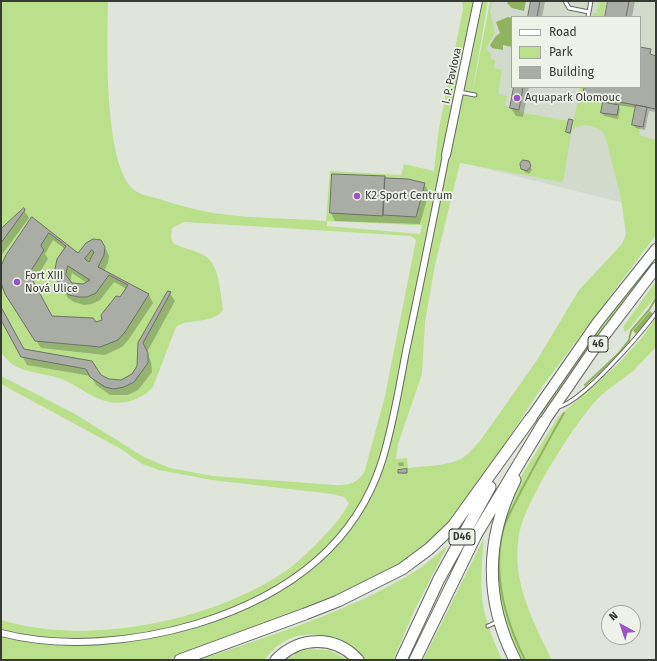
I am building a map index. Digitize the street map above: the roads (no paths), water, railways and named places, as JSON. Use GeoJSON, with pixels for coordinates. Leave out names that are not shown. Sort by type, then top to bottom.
{"type":"FeatureCollection","features":[{"type":"Feature","properties":{"kind":"highway"},"geometry":{"type":"LineString","coordinates":[[180,660],[338,601],[402,569],[438,542],[453,526],[531,418]]}},
{"type":"Feature","properties":{"kind":"highway","name":"D46"},"geometry":{"type":"LineString","coordinates":[[401,660],[436,586],[464,532],[531,418]]}},
{"type":"Feature","properties":{"kind":"highway"},"geometry":{"type":"LineString","coordinates":[[515,660],[499,622],[493,594],[492,572],[498,525],[511,488],[544,422]]}},
{"type":"Feature","properties":{"kind":"highway","name":"D46"},"geometry":{"type":"LineString","coordinates":[[415,660],[448,589],[476,535],[544,422]]}},
{"type":"Feature","properties":{"kind":"highway"},"geometry":{"type":"LineString","coordinates":[[276,660],[287,650],[296,646],[318,641],[332,643],[342,648],[358,660]]}},
{"type":"Feature","properties":{"kind":"main road","name":"46"},"geometry":{"type":"LineString","coordinates":[[531,418],[597,323],[656,249]]}},
{"type":"Feature","properties":{"kind":"main road","name":"46"},"geometry":{"type":"LineString","coordinates":[[544,422],[604,335],[656,268]]}},
{"type":"Feature","properties":{"kind":"street","name":"I. P. Pavlova"},"geometry":{"type":"LineString","coordinates":[[446,155],[478,1]]}},
{"type":"Feature","properties":{"kind":"street"},"geometry":{"type":"LineString","coordinates":[[1,633],[42,640],[110,640],[153,634],[184,627],[215,618],[263,597],[305,570],[338,541],[362,508],[382,460],[446,155]]}},
{"type":"Feature","properties":{"kind":"lane"},"geometry":{"type":"LineString","coordinates":[[565,1],[569,8],[589,12]]}},
{"type":"Feature","properties":{"kind":"lane"},"geometry":{"type":"LineString","coordinates":[[588,16],[591,1]]}},
{"type":"Feature","properties":{"kind":"lane"},"geometry":{"type":"LineString","coordinates":[[459,92],[475,95]]}},
{"type":"Feature","properties":{"kind":"lane"},"geometry":{"type":"LineString","coordinates":[[554,408],[561,407],[569,402],[616,361],[656,313]]}},
{"type":"Feature","properties":{"kind":"lane"},"geometry":{"type":"LineString","coordinates":[[488,626],[499,622]]}},
{"type":"Feature","properties":{"kind":"waterway"},"geometry":{"type":"LineString","coordinates":[[585,385],[618,354],[629,340],[631,331],[649,310],[656,298]]}},
{"type":"Feature","properties":{"kind":"waterway"},"geometry":{"type":"LineString","coordinates":[[525,660],[506,613],[502,597],[499,564],[500,547],[503,530],[509,515],[564,413]]}},
{"type":"Feature","properties":{"kind":"place","name":"Aquapark Olomouc"},"geometry":{"type":"Point","coordinates":[517,98]}},
{"type":"Feature","properties":{"kind":"place","name":"K2 Sport Centrum"},"geometry":{"type":"Point","coordinates":[357,196]}},
{"type":"Feature","properties":{"kind":"place","name":"Fort XIII Nová Ulice"},"geometry":{"type":"Point","coordinates":[17,282]}}]}
